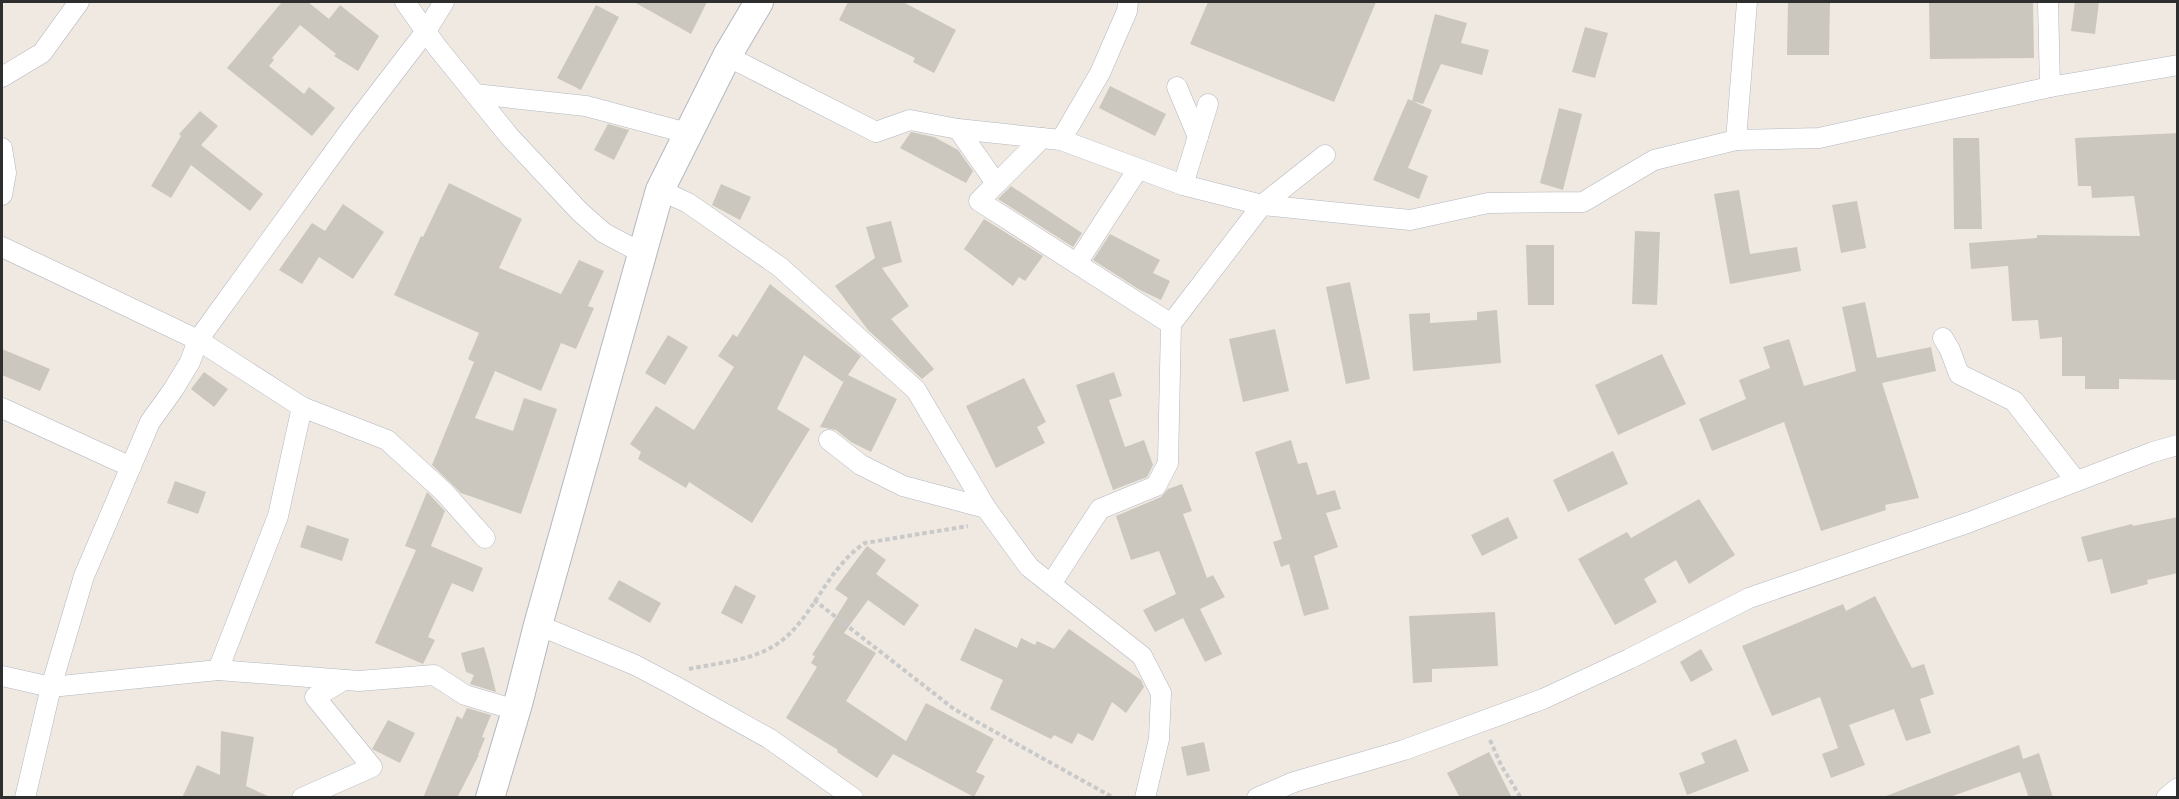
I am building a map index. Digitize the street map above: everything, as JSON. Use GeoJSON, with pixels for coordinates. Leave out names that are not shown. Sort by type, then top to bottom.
{"type":"FeatureCollection","features":[{"type":"Feature","properties":{"kind":"street"},"geometry":{"type":"LineString","coordinates":[[2,77],[42,53],[79,2]]}},
{"type":"Feature","properties":{"kind":"street"},"geometry":{"type":"LineString","coordinates":[[405,2],[509,136],[580,212],[604,233],[642,253]]}},
{"type":"Feature","properties":{"kind":"street"},"geometry":{"type":"LineString","coordinates":[[25,798],[51,687],[84,576],[150,422],[190,362],[198,340],[370,103],[426,31],[444,2]]}},
{"type":"Feature","properties":{"kind":"street"},"geometry":{"type":"LineString","coordinates":[[490,798],[660,190],[727,56],[759,2]]}},
{"type":"Feature","properties":{"kind":"street"},"geometry":{"type":"LineString","coordinates":[[1128,2],[1127,11],[1100,73],[1051,139],[996,183],[979,201],[1171,324]]}},
{"type":"Feature","properties":{"kind":"street"},"geometry":{"type":"LineString","coordinates":[[1736,140],[1747,2]]}},
{"type":"Feature","properties":{"kind":"street"},"geometry":{"type":"LineString","coordinates":[[2048,2],[2050,87]]}},
{"type":"Feature","properties":{"kind":"street"},"geometry":{"type":"LineString","coordinates":[[727,56],[876,132],[910,120],[958,129],[1051,139],[1183,185],[1262,205],[1410,220],[1488,203],[1583,202],[1654,160],[1736,140],[1819,138],[2050,87],[2178,65]]}},
{"type":"Feature","properties":{"kind":"street"},"geometry":{"type":"LineString","coordinates":[[1177,87],[1198,136]]}},
{"type":"Feature","properties":{"kind":"street"},"geometry":{"type":"LineString","coordinates":[[475,94],[586,106],[687,133]]}},
{"type":"Feature","properties":{"kind":"street"},"geometry":{"type":"LineString","coordinates":[[1183,185],[1209,104]]}},
{"type":"Feature","properties":{"kind":"street"},"geometry":{"type":"LineString","coordinates":[[958,129],[996,183]]}},
{"type":"Feature","properties":{"kind":"street"},"geometry":{"type":"LineString","coordinates":[[2,148],[6,173],[2,195]]}},
{"type":"Feature","properties":{"kind":"street"},"geometry":{"type":"LineString","coordinates":[[1051,584],[1100,509],[1156,486],[1168,463],[1171,324],[1262,205],[1325,155]]}},
{"type":"Feature","properties":{"kind":"street"},"geometry":{"type":"LineString","coordinates":[[1077,263],[1138,168]]}},
{"type":"Feature","properties":{"kind":"street"},"geometry":{"type":"LineString","coordinates":[[660,190],[688,203],[780,267],[916,390],[991,514],[1029,567],[1142,656],[1161,693],[1159,739],[1145,798]]}},
{"type":"Feature","properties":{"kind":"street"},"geometry":{"type":"LineString","coordinates":[[2,247],[198,340],[302,407],[387,440],[444,492],[485,538]]}},
{"type":"Feature","properties":{"kind":"street"},"geometry":{"type":"LineString","coordinates":[[1943,338],[1959,374],[2014,401],[2076,481]]}},
{"type":"Feature","properties":{"kind":"street"},"geometry":{"type":"LineString","coordinates":[[218,670],[278,516],[302,407]]}},
{"type":"Feature","properties":{"kind":"street"},"geometry":{"type":"LineString","coordinates":[[2,408],[130,467]]}},
{"type":"Feature","properties":{"kind":"street"},"geometry":{"type":"LineString","coordinates":[[829,440],[861,465],[903,486],[991,514]]}},
{"type":"Feature","properties":{"kind":"street"},"geometry":{"type":"LineString","coordinates":[[1257,798],[1294,782],[1404,750],[1543,699],[1629,659],[1749,598],[1970,522],[2153,452],[2178,445]]}},
{"type":"Feature","properties":{"kind":"street"},"geometry":{"type":"LineString","coordinates":[[538,625],[635,665],[770,739],[853,798]]}},
{"type":"Feature","properties":{"kind":"street"},"geometry":{"type":"LineString","coordinates":[[2,676],[51,687],[218,670],[359,681],[434,675],[465,695],[516,710]]}},
{"type":"Feature","properties":{"kind":"street"},"geometry":{"type":"LineString","coordinates":[[302,798],[372,767],[315,697],[344,680]]}},
{"type":"Feature","properties":{"kind":"street"},"geometry":{"type":"LineString","coordinates":[[2166,798],[2178,788]]}},
{"type":"Feature","properties":{"kind":"path"},"geometry":{"type":"LineString","coordinates":[[656,677],[762,652],[787,636],[845,559],[865,543],[991,514]]}},
{"type":"Feature","properties":{"kind":"path"},"geometry":{"type":"LineString","coordinates":[[814,600],[954,709],[1114,798]]}},
{"type":"Feature","properties":{"kind":"path"},"geometry":{"type":"LineString","coordinates":[[1482,722],[1501,765],[1521,798]]}},
{"type":"Feature","properties":{"kind":"building"},"geometry":{"type":"Polygon","coordinates":[[[282,2],[308,2],[329,19],[340,5],[379,36],[358,71],[334,56],[336,54],[300,25],[272,58],[274,60],[269,66],[304,94],[309,87],[335,108],[312,136],[227,68],[282,2]]]}},
{"type":"Feature","properties":{"kind":"building"},"geometry":{"type":"Polygon","coordinates":[[[634,2],[707,2],[691,34],[634,2]]]}},
{"type":"Feature","properties":{"kind":"building"},"geometry":{"type":"Polygon","coordinates":[[[848,2],[903,2],[956,30],[934,73],[913,62],[915,58],[839,20],[848,2]]]}},
{"type":"Feature","properties":{"kind":"building"},"geometry":{"type":"Polygon","coordinates":[[[1208,2],[1376,2],[1334,102],[1190,44],[1208,2]]]}},
{"type":"Feature","properties":{"kind":"building"},"geometry":{"type":"Polygon","coordinates":[[[1788,2],[1830,2],[1829,55],[1787,55],[1788,2]]]}},
{"type":"Feature","properties":{"kind":"building"},"geometry":{"type":"Polygon","coordinates":[[[1929,2],[2033,2],[2034,58],[1930,59],[1929,2]]]}},
{"type":"Feature","properties":{"kind":"building"},"geometry":{"type":"Polygon","coordinates":[[[2075,2],[2099,2],[2095,34],[2071,31],[2075,2]]]}},
{"type":"Feature","properties":{"kind":"building"},"geometry":{"type":"Polygon","coordinates":[[[596,5],[619,17],[581,90],[557,78],[596,5]]]}},
{"type":"Feature","properties":{"kind":"building"},"geometry":{"type":"Polygon","coordinates":[[[1435,14],[1467,23],[1461,43],[1489,50],[1482,75],[1441,64],[1423,104],[1412,101],[1435,14]]]}},
{"type":"Feature","properties":{"kind":"building"},"geometry":{"type":"Polygon","coordinates":[[[1585,27],[1608,33],[1595,78],[1572,72],[1585,27]]]}},
{"type":"Feature","properties":{"kind":"building"},"geometry":{"type":"Polygon","coordinates":[[[1110,86],[1166,114],[1155,136],[1099,108],[1110,86]]]}},
{"type":"Feature","properties":{"kind":"building"},"geometry":{"type":"Polygon","coordinates":[[[1408,99],[1432,110],[1408,168],[1428,176],[1419,199],[1373,180],[1408,99]]]}},
{"type":"Feature","properties":{"kind":"building"},"geometry":{"type":"Polygon","coordinates":[[[1559,108],[1582,114],[1563,190],[1540,183],[1559,108]]]}},
{"type":"Feature","properties":{"kind":"building"},"geometry":{"type":"Polygon","coordinates":[[[200,111],[218,126],[201,145],[263,194],[250,211],[191,165],[171,198],[151,186],[181,136],[179,134],[200,111]]]}},
{"type":"Feature","properties":{"kind":"building"},"geometry":{"type":"Polygon","coordinates":[[[608,124],[629,130],[614,160],[594,150],[608,124]]]}},
{"type":"Feature","properties":{"kind":"building"},"geometry":{"type":"Polygon","coordinates":[[[911,132],[934,137],[958,150],[973,171],[966,183],[900,148],[911,132]]]}},
{"type":"Feature","properties":{"kind":"building"},"geometry":{"type":"Polygon","coordinates":[[[2178,133],[2178,380],[2119,379],[2119,389],[2085,389],[2085,376],[2062,376],[2062,337],[2040,339],[2038,320],[2012,321],[2008,266],[1971,269],[1969,243],[2037,238],[2037,235],[2140,236],[2134,196],[2092,198],[2091,186],[2078,186],[2075,138],[2178,133]]]}},
{"type":"Feature","properties":{"kind":"building"},"geometry":{"type":"Polygon","coordinates":[[[1953,138],[1979,138],[1982,229],[1954,229],[1953,138]]]}},
{"type":"Feature","properties":{"kind":"building"},"geometry":{"type":"Polygon","coordinates":[[[449,183],[522,219],[499,268],[561,294],[579,260],[604,271],[588,306],[594,308],[576,349],[561,343],[541,391],[495,371],[475,418],[513,431],[524,398],[557,409],[521,514],[461,493],[432,465],[474,362],[468,359],[479,333],[394,295],[449,183]]]}},
{"type":"Feature","properties":{"kind":"building"},"geometry":{"type":"Polygon","coordinates":[[[721,184],[751,197],[740,220],[712,205],[721,184]]]}},
{"type":"Feature","properties":{"kind":"building"},"geometry":{"type":"Polygon","coordinates":[[[1011,186],[1082,233],[1073,247],[998,199],[1011,186]]]}},
{"type":"Feature","properties":{"kind":"building"},"geometry":{"type":"Polygon","coordinates":[[[1739,190],[1750,254],[1797,247],[1801,271],[1730,284],[1714,194],[1739,190]]]}},
{"type":"Feature","properties":{"kind":"building"},"geometry":{"type":"Polygon","coordinates":[[[1857,201],[1866,248],[1841,253],[1832,205],[1857,201]]]}},
{"type":"Feature","properties":{"kind":"building"},"geometry":{"type":"Polygon","coordinates":[[[343,204],[384,232],[353,279],[319,257],[302,284],[279,270],[312,223],[325,231],[343,204]]]}},
{"type":"Feature","properties":{"kind":"building"},"geometry":{"type":"Polygon","coordinates":[[[984,219],[1043,256],[1025,281],[1019,277],[1013,286],[964,249],[984,219]]]}},
{"type":"Feature","properties":{"kind":"building"},"geometry":{"type":"Polygon","coordinates":[[[891,221],[902,262],[882,268],[909,306],[891,319],[934,369],[922,379],[868,330],[835,286],[875,258],[866,227],[891,221]]]}},
{"type":"Feature","properties":{"kind":"building"},"geometry":{"type":"Polygon","coordinates":[[[1635,231],[1660,232],[1657,305],[1632,304],[1635,231]]]}},
{"type":"Feature","properties":{"kind":"building"},"geometry":{"type":"Polygon","coordinates":[[[1110,234],[1160,260],[1153,273],[1170,281],[1161,300],[1140,290],[1093,260],[1110,234]]]}},
{"type":"Feature","properties":{"kind":"building"},"geometry":{"type":"Polygon","coordinates":[[[1526,245],[1554,245],[1554,305],[1528,305],[1526,245]]]}},
{"type":"Feature","properties":{"kind":"building"},"geometry":{"type":"Polygon","coordinates":[[[1350,282],[1370,379],[1346,384],[1326,287],[1350,282]]]}},
{"type":"Feature","properties":{"kind":"building"},"geometry":{"type":"Polygon","coordinates":[[[770,284],[861,356],[848,375],[897,399],[871,452],[851,442],[836,430],[820,427],[845,379],[843,382],[804,355],[777,409],[810,429],[752,523],[689,482],[686,488],[638,459],[641,452],[630,444],[656,406],[694,430],[734,367],[718,356],[733,334],[737,337],[770,284]]]}},
{"type":"Feature","properties":{"kind":"building"},"geometry":{"type":"Polygon","coordinates":[[[1865,302],[1877,358],[1931,347],[1936,371],[1882,383],[1919,498],[1885,505],[1886,510],[1821,531],[1784,422],[1712,451],[1699,419],[1746,399],[1739,380],[1770,368],[1763,347],[1789,339],[1804,386],[1856,371],[1842,307],[1865,302]]]}},
{"type":"Feature","properties":{"kind":"building"},"geometry":{"type":"Polygon","coordinates":[[[1497,310],[1501,363],[1413,371],[1409,314],[1430,313],[1430,323],[1477,320],[1477,312],[1497,310]]]}},
{"type":"Feature","properties":{"kind":"building"},"geometry":{"type":"Polygon","coordinates":[[[1275,329],[1289,391],[1243,402],[1229,339],[1275,329]]]}},
{"type":"Feature","properties":{"kind":"building"},"geometry":{"type":"Polygon","coordinates":[[[668,335],[688,347],[665,385],[645,373],[668,335]]]}},
{"type":"Feature","properties":{"kind":"building"},"geometry":{"type":"Polygon","coordinates":[[[2,349],[50,369],[40,391],[2,375],[2,349]]]}},
{"type":"Feature","properties":{"kind":"building"},"geometry":{"type":"Polygon","coordinates":[[[1662,354],[1686,404],[1618,435],[1595,385],[1662,354]]]}},
{"type":"Feature","properties":{"kind":"building"},"geometry":{"type":"Polygon","coordinates":[[[204,372],[228,389],[214,407],[191,389],[204,372]]]}},
{"type":"Feature","properties":{"kind":"building"},"geometry":{"type":"Polygon","coordinates":[[[1114,372],[1122,396],[1109,400],[1125,447],[1144,440],[1153,465],[1147,477],[1113,490],[1076,385],[1114,372]]]}},
{"type":"Feature","properties":{"kind":"building"},"geometry":{"type":"Polygon","coordinates":[[[1024,378],[1046,422],[1037,427],[1045,443],[996,468],[966,406],[1024,378]]]}},
{"type":"Feature","properties":{"kind":"building"},"geometry":{"type":"Polygon","coordinates":[[[1291,440],[1298,464],[1307,462],[1317,495],[1335,490],[1341,509],[1326,513],[1338,547],[1314,556],[1329,609],[1304,616],[1289,564],[1281,567],[1273,542],[1282,539],[1255,452],[1291,440]]]}},
{"type":"Feature","properties":{"kind":"building"},"geometry":{"type":"Polygon","coordinates":[[[1613,451],[1628,484],[1568,512],[1553,480],[1613,451]]]}},
{"type":"Feature","properties":{"kind":"building"},"geometry":{"type":"Polygon","coordinates":[[[175,481],[206,492],[198,514],[167,503],[175,481]]]}},
{"type":"Feature","properties":{"kind":"building"},"geometry":{"type":"Polygon","coordinates":[[[1182,484],[1192,511],[1183,514],[1207,578],[1213,575],[1225,597],[1200,609],[1222,654],[1205,662],[1183,618],[1155,632],[1143,610],[1176,594],[1159,551],[1131,560],[1116,516],[1161,497],[1168,489],[1182,484]]]}},
{"type":"Feature","properties":{"kind":"building"},"geometry":{"type":"Polygon","coordinates":[[[427,492],[445,511],[431,546],[483,568],[473,592],[452,583],[428,637],[435,640],[423,664],[375,643],[416,550],[405,546],[427,492]]]}},
{"type":"Feature","properties":{"kind":"building"},"geometry":{"type":"Polygon","coordinates":[[[1699,499],[1735,555],[1689,584],[1676,560],[1644,579],[1657,602],[1615,625],[1578,559],[1627,532],[1631,538],[1699,499]]]}},
{"type":"Feature","properties":{"kind":"building"},"geometry":{"type":"Polygon","coordinates":[[[1508,517],[1518,538],[1482,556],[1471,535],[1508,517]]]}},
{"type":"Feature","properties":{"kind":"building"},"geometry":{"type":"Polygon","coordinates":[[[2178,517],[2178,573],[2147,580],[2148,584],[2111,594],[2102,559],[2088,562],[2081,537],[2132,524],[2133,526],[2178,517]]]}},
{"type":"Feature","properties":{"kind":"building"},"geometry":{"type":"Polygon","coordinates":[[[307,525],[349,539],[342,561],[300,547],[307,525]]]}},
{"type":"Feature","properties":{"kind":"building"},"geometry":{"type":"Polygon","coordinates":[[[867,546],[886,560],[876,574],[919,605],[904,626],[868,600],[844,633],[876,653],[846,701],[906,741],[926,703],[994,739],[976,772],[985,776],[974,797],[893,754],[877,778],[837,752],[838,750],[786,718],[817,667],[811,663],[815,656],[812,655],[848,598],[835,589],[867,546]]]}},
{"type":"Feature","properties":{"kind":"building"},"geometry":{"type":"Polygon","coordinates":[[[619,580],[661,603],[650,623],[608,599],[619,580]]]}},
{"type":"Feature","properties":{"kind":"building"},"geometry":{"type":"Polygon","coordinates":[[[735,585],[756,596],[742,624],[721,613],[735,585]]]}},
{"type":"Feature","properties":{"kind":"building"},"geometry":{"type":"Polygon","coordinates":[[[1875,596],[1912,668],[1924,664],[1934,694],[1920,699],[1931,733],[1906,741],[1894,709],[1849,725],[1865,765],[1831,778],[1822,754],[1838,748],[1820,697],[1772,716],[1742,646],[1843,604],[1846,611],[1875,596]]]}},
{"type":"Feature","properties":{"kind":"building"},"geometry":{"type":"Polygon","coordinates":[[[1495,612],[1498,666],[1432,669],[1432,682],[1413,683],[1409,616],[1495,612]]]}},
{"type":"Feature","properties":{"kind":"building"},"geometry":{"type":"Polygon","coordinates":[[[975,628],[1017,648],[1021,638],[1035,645],[1037,641],[1054,649],[1069,629],[1141,680],[1144,687],[1126,713],[1112,702],[1093,741],[1078,733],[1072,744],[1054,735],[1051,739],[990,709],[1003,680],[960,660],[975,628]]]}},
{"type":"Feature","properties":{"kind":"building"},"geometry":{"type":"Polygon","coordinates":[[[484,647],[496,692],[470,684],[474,675],[466,672],[461,653],[484,647]]]}},
{"type":"Feature","properties":{"kind":"building"},"geometry":{"type":"Polygon","coordinates":[[[1701,649],[1713,670],[1691,682],[1680,662],[1701,649]]]}},
{"type":"Feature","properties":{"kind":"building"},"geometry":{"type":"Polygon","coordinates":[[[467,708],[491,715],[482,737],[485,738],[479,755],[457,798],[423,798],[457,716],[462,719],[467,708]]]}},
{"type":"Feature","properties":{"kind":"building"},"geometry":{"type":"Polygon","coordinates":[[[388,720],[415,733],[400,763],[372,749],[388,720]]]}},
{"type":"Feature","properties":{"kind":"building"},"geometry":{"type":"Polygon","coordinates":[[[221,731],[254,737],[246,786],[272,798],[182,798],[197,765],[220,775],[221,731]]]}},
{"type":"Feature","properties":{"kind":"building"},"geometry":{"type":"Polygon","coordinates":[[[1736,739],[1749,771],[1687,795],[1679,773],[1705,763],[1701,753],[1736,739]]]}},
{"type":"Feature","properties":{"kind":"building"},"geometry":{"type":"Polygon","coordinates":[[[1204,742],[1210,771],[1187,776],[1181,747],[1204,742]]]}},
{"type":"Feature","properties":{"kind":"building"},"geometry":{"type":"Polygon","coordinates":[[[2019,745],[2023,759],[2039,753],[2053,798],[2029,798],[2020,772],[1947,798],[1886,798],[1886,796],[2019,745]]]}},
{"type":"Feature","properties":{"kind":"building"},"geometry":{"type":"Polygon","coordinates":[[[1489,752],[1512,798],[1460,798],[1447,773],[1489,752]]]}}]}
